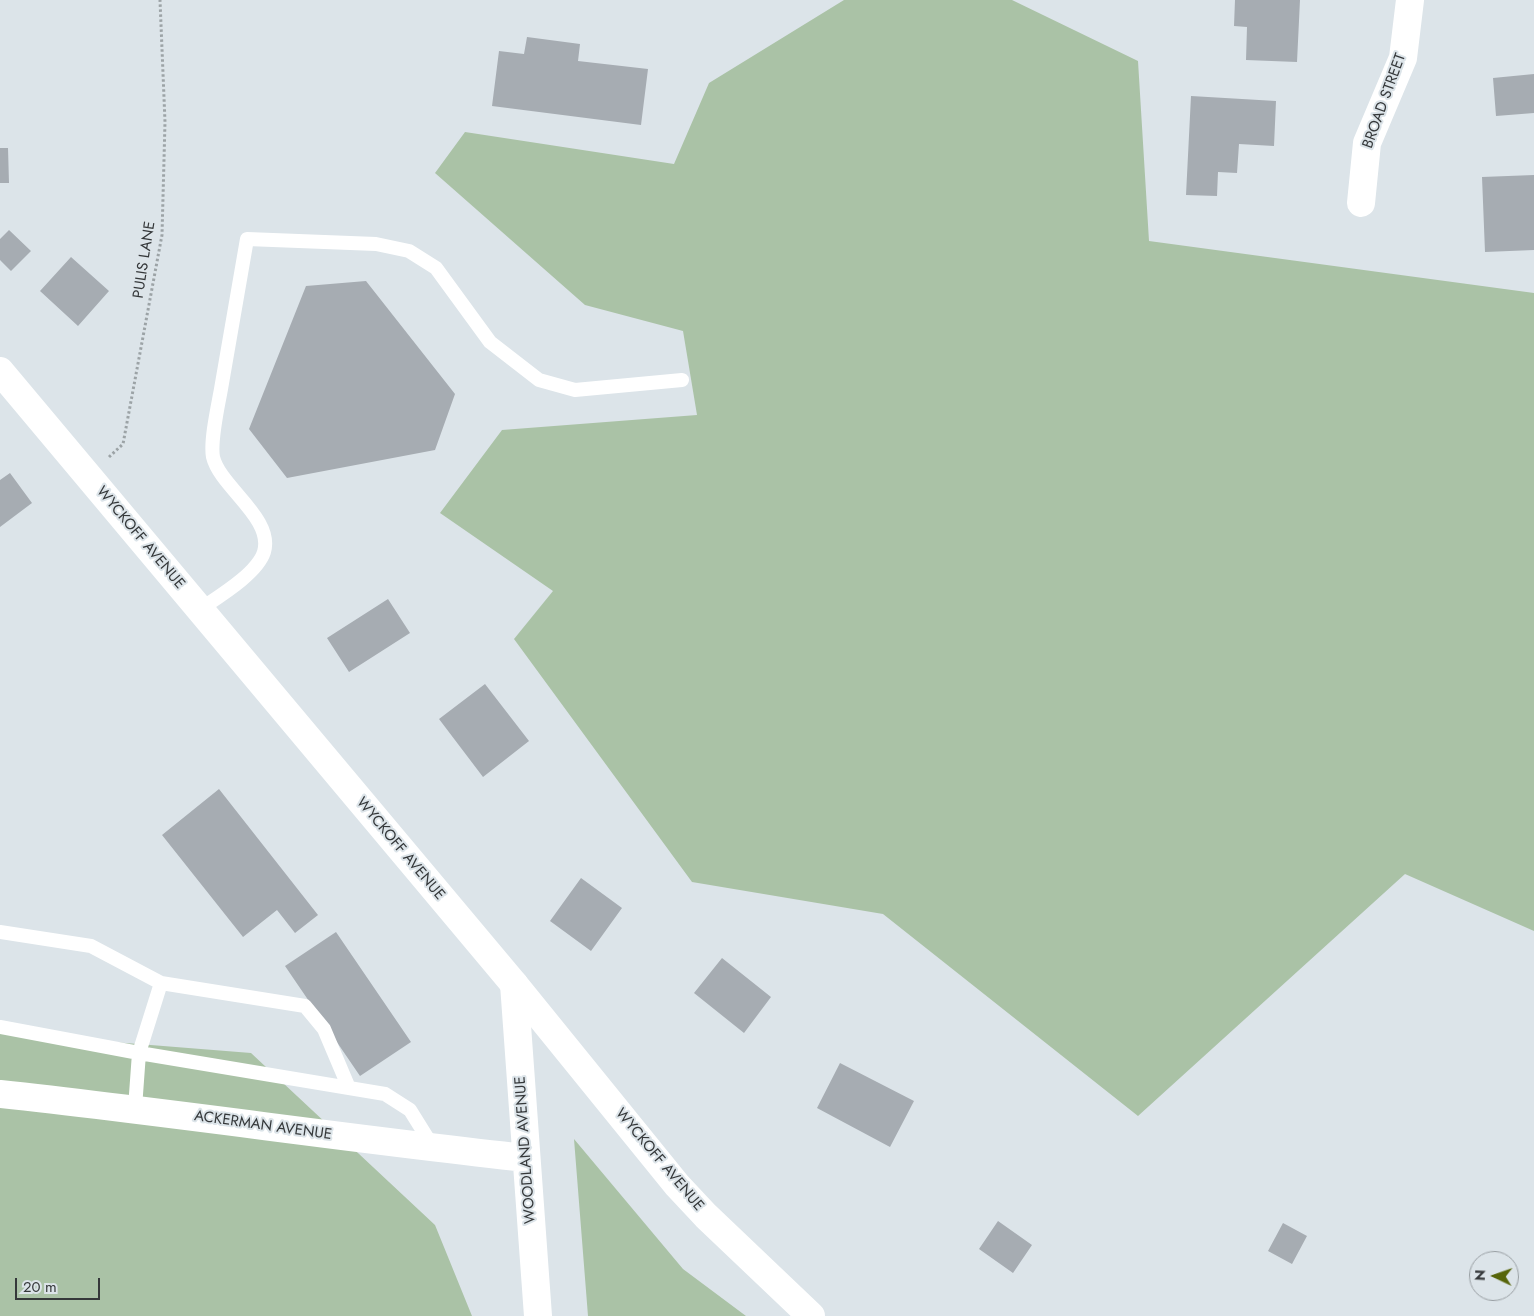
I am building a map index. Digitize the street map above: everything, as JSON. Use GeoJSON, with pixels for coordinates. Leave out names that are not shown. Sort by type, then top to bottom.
{"type":"FeatureCollection","features":[{"type":"Feature","properties":{"kind":"main road","name":"BROAD STREET"},"geometry":{"type":"LineString","coordinates":[[1360,203],[1368,143],[1403,58],[1410,0]]}},
{"type":"Feature","properties":{"kind":"main road","name":"WYCKOFF AVENUE"},"geometry":{"type":"LineString","coordinates":[[0,371],[514,984],[677,1185],[713,1223],[811,1316]]}},
{"type":"Feature","properties":{"kind":"main road","name":"WOODLAND AVENUE"},"geometry":{"type":"LineString","coordinates":[[514,984],[538,1316]]}},
{"type":"Feature","properties":{"kind":"main road","name":"ACKERMAN AVENUE"},"geometry":{"type":"LineString","coordinates":[[0,1094],[135,1108],[347,1138],[526,1158]]}},
{"type":"Feature","properties":{"kind":"lane"},"geometry":{"type":"LineString","coordinates":[[199,610],[245,577],[264,552],[264,537],[259,521],[226,479],[213,458],[215,424],[247,240],[376,244],[409,251],[436,268],[490,342],[538,380],[575,390],[682,380]]}},
{"type":"Feature","properties":{"kind":"lane"},"geometry":{"type":"LineString","coordinates":[[0,932],[91,946],[161,983],[305,1006],[324,1029],[349,1088]]}},
{"type":"Feature","properties":{"kind":"lane"},"geometry":{"type":"LineString","coordinates":[[135,1108],[139,1053],[161,983]]}},
{"type":"Feature","properties":{"kind":"lane"},"geometry":{"type":"LineString","coordinates":[[0,1027],[139,1053],[385,1094],[410,1110],[433,1148]]}},
{"type":"Feature","properties":{"kind":"path","name":"PULIS LANE"},"geometry":{"type":"LineString","coordinates":[[87,475],[123,444],[162,235],[166,122],[160,0]]}},
{"type":"Feature","properties":{"kind":"green space"},"geometry":{"type":"Polygon","coordinates":[[[844,0],[1012,0],[1138,61],[1149,241],[1534,293],[1534,931],[1405,874],[1138,1116],[883,914],[692,882],[514,639],[553,591],[440,513],[502,430],[697,415],[683,331],[585,305],[435,173],[465,132],[674,164],[709,83],[844,0]]]}},
{"type":"Feature","properties":{"kind":"green space"},"geometry":{"type":"Polygon","coordinates":[[[0,1033],[251,1053],[435,1225],[472,1316],[0,1316],[0,1033]]]}},
{"type":"Feature","properties":{"kind":"green space"},"geometry":{"type":"Polygon","coordinates":[[[574,1139],[683,1269],[746,1316],[588,1316],[574,1139]]]}},
{"type":"Feature","properties":{"kind":"building"},"geometry":{"type":"Polygon","coordinates":[[[1235,0],[1300,0],[1297,62],[1246,60],[1247,27],[1234,26],[1235,0]]]}},
{"type":"Feature","properties":{"kind":"building"},"geometry":{"type":"Polygon","coordinates":[[[527,37],[580,44],[578,61],[648,69],[641,125],[492,106],[499,51],[524,54],[527,37]]]}},
{"type":"Feature","properties":{"kind":"building"},"geometry":{"type":"Polygon","coordinates":[[[1534,74],[1534,113],[1496,116],[1493,78],[1534,74]]]}},
{"type":"Feature","properties":{"kind":"building"},"geometry":{"type":"Polygon","coordinates":[[[1191,96],[1276,101],[1274,146],[1239,144],[1237,173],[1218,172],[1217,196],[1186,195],[1191,96]]]}},
{"type":"Feature","properties":{"kind":"building"},"geometry":{"type":"Polygon","coordinates":[[[0,148],[8,148],[9,183],[0,183],[0,148]]]}},
{"type":"Feature","properties":{"kind":"building"},"geometry":{"type":"Polygon","coordinates":[[[1534,175],[1534,250],[1485,252],[1482,177],[1534,175]]]}},
{"type":"Feature","properties":{"kind":"building"},"geometry":{"type":"Polygon","coordinates":[[[9,230],[31,251],[11,271],[0,260],[0,239],[9,230]]]}},
{"type":"Feature","properties":{"kind":"building"},"geometry":{"type":"Polygon","coordinates":[[[71,257],[109,291],[78,326],[40,291],[71,257]]]}},
{"type":"Feature","properties":{"kind":"building"},"geometry":{"type":"Polygon","coordinates":[[[366,281],[455,394],[435,450],[287,478],[249,429],[306,286],[366,281]]]}},
{"type":"Feature","properties":{"kind":"building"},"geometry":{"type":"Polygon","coordinates":[[[10,473],[32,503],[0,527],[0,480],[10,473]]]}},
{"type":"Feature","properties":{"kind":"building"},"geometry":{"type":"Polygon","coordinates":[[[388,599],[410,633],[349,672],[327,638],[388,599]]]}},
{"type":"Feature","properties":{"kind":"building"},"geometry":{"type":"Polygon","coordinates":[[[485,684],[529,741],[483,777],[439,719],[485,684]]]}},
{"type":"Feature","properties":{"kind":"building"},"geometry":{"type":"Polygon","coordinates":[[[219,789],[318,915],[295,933],[277,910],[243,937],[162,835],[219,789]]]}},
{"type":"Feature","properties":{"kind":"building"},"geometry":{"type":"Polygon","coordinates":[[[581,878],[622,908],[591,951],[550,921],[581,878]]]}},
{"type":"Feature","properties":{"kind":"building"},"geometry":{"type":"Polygon","coordinates":[[[336,932],[411,1042],[360,1076],[285,966],[336,932]]]}},
{"type":"Feature","properties":{"kind":"building"},"geometry":{"type":"Polygon","coordinates":[[[722,958],[771,997],[744,1033],[694,993],[722,958]]]}},
{"type":"Feature","properties":{"kind":"building"},"geometry":{"type":"Polygon","coordinates":[[[840,1063],[914,1101],[890,1147],[817,1108],[840,1063]]]}},
{"type":"Feature","properties":{"kind":"building"},"geometry":{"type":"Polygon","coordinates":[[[998,1221],[1032,1245],[1013,1273],[979,1249],[998,1221]]]}},
{"type":"Feature","properties":{"kind":"building"},"geometry":{"type":"Polygon","coordinates":[[[1283,1223],[1307,1236],[1292,1264],[1268,1251],[1283,1223]]]}}]}
